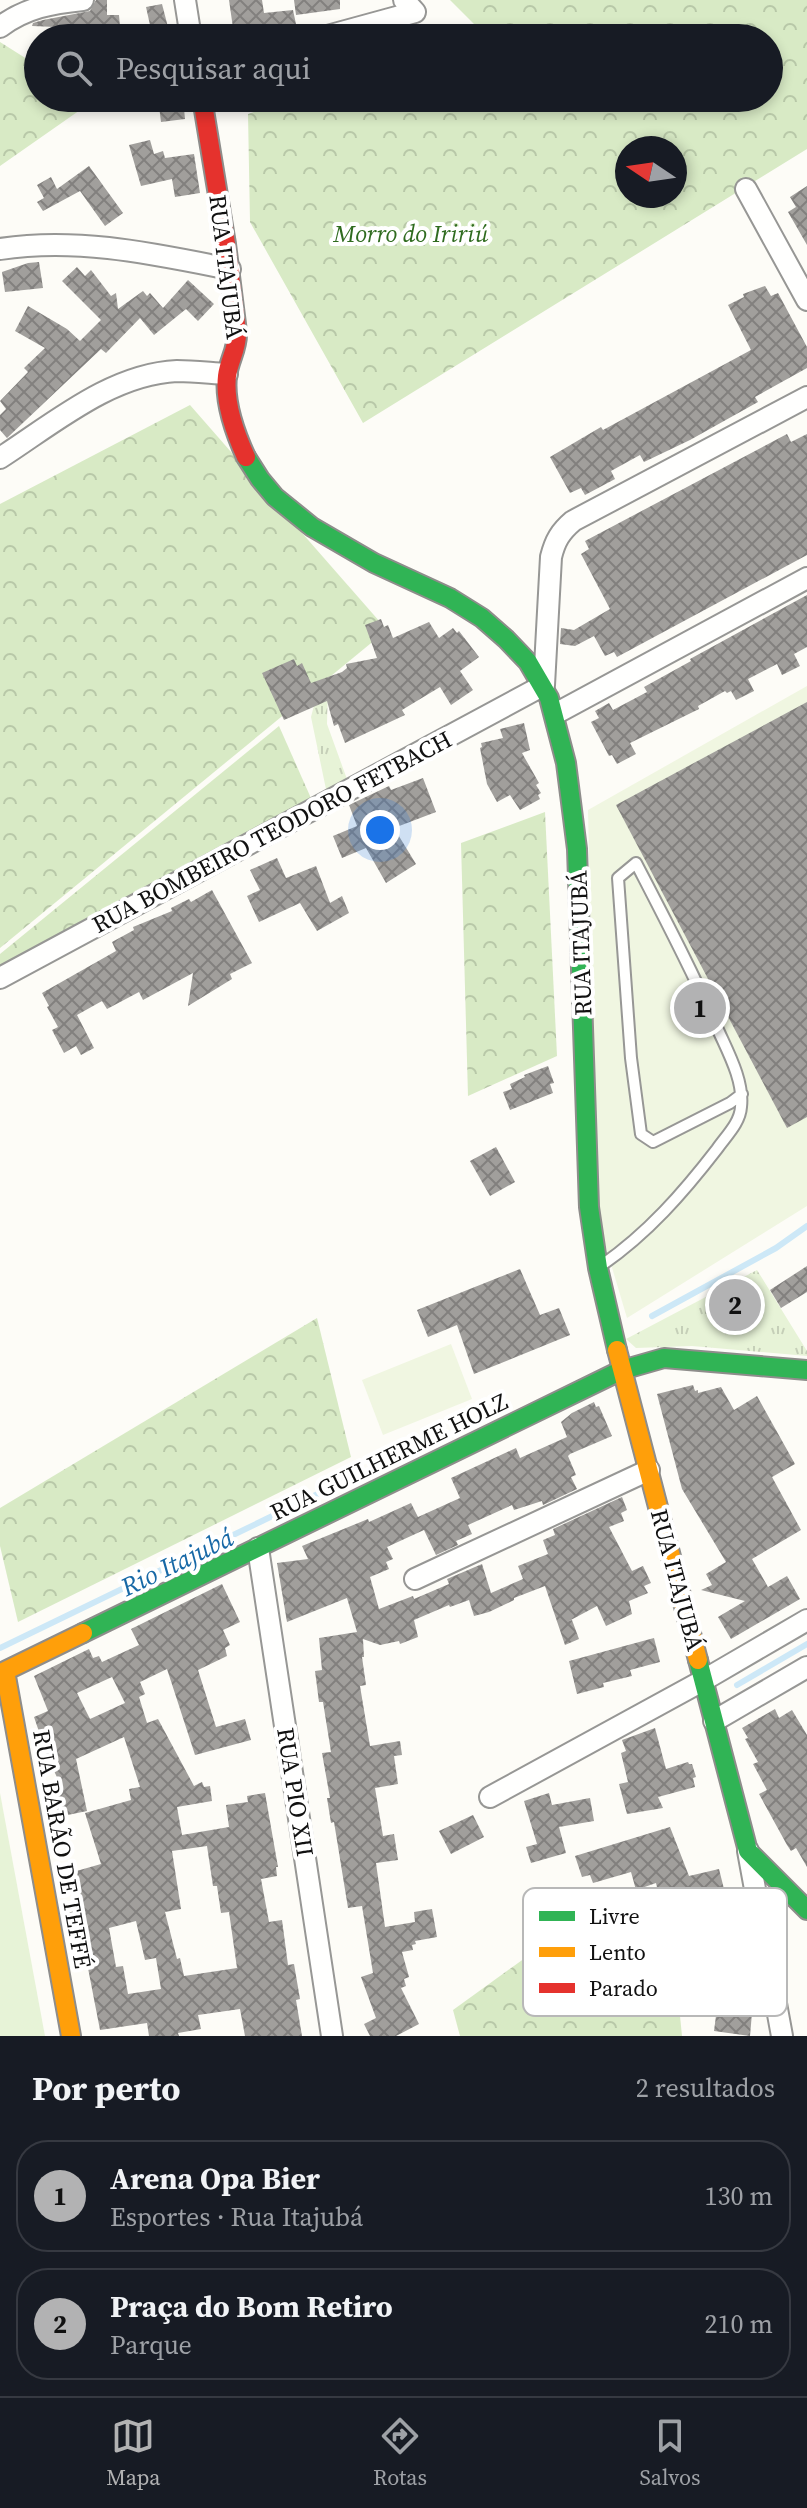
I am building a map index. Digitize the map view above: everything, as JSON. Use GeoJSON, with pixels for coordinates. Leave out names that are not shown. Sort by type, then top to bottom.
{"type":"FeatureCollection","features":[{"type":"Feature","properties":{"kind":"street"},"geometry":{"type":"LineString","coordinates":[[0,27],[34,7],[83,0]]}},
{"type":"Feature","properties":{"kind":"street"},"geometry":{"type":"LineString","coordinates":[[185,0],[189,24]]}},
{"type":"Feature","properties":{"kind":"street"},"geometry":{"type":"LineString","coordinates":[[371,24],[415,12],[404,0]]}},
{"type":"Feature","properties":{"kind":"street","name":"RUA ITAJUBÁ"},"geometry":{"type":"LineString","coordinates":[[204,112],[238,337],[237,353],[227,374],[231,414],[249,463],[271,494],[292,513],[367,560],[455,600],[477,614],[519,652],[544,685],[555,714],[565,754],[577,836],[589,1207],[598,1268],[748,1851]]}},
{"type":"Feature","properties":{"kind":"street"},"geometry":{"type":"LineString","coordinates":[[746,189],[807,300]]}},
{"type":"Feature","properties":{"kind":"street"},"geometry":{"type":"LineString","coordinates":[[0,249],[38,244],[83,245],[163,255],[230,269]]}},
{"type":"Feature","properties":{"kind":"street"},"geometry":{"type":"LineString","coordinates":[[0,458],[115,387],[176,371],[227,374]]}},
{"type":"Feature","properties":{"kind":"street"},"geometry":{"type":"LineString","coordinates":[[544,685],[551,557],[554,542],[562,530],[573,521],[807,397]]}},
{"type":"Feature","properties":{"kind":"street"},"geometry":{"type":"LineString","coordinates":[[555,714],[807,578]]}},
{"type":"Feature","properties":{"kind":"street","name":"RUA BOMBEIRO TEODORO FETBACH"},"geometry":{"type":"LineString","coordinates":[[0,978],[544,685]]}},
{"type":"Feature","properties":{"kind":"street","name":"RUA GUILHERME HOLZ"},"geometry":{"type":"LineString","coordinates":[[5,1671],[622,1370],[664,1358],[807,1370]]}},
{"type":"Feature","properties":{"kind":"street"},"geometry":{"type":"LineString","coordinates":[[415,1579],[649,1470]]}},
{"type":"Feature","properties":{"kind":"street","name":"RUA PIO XII"},"geometry":{"type":"LineString","coordinates":[[258,1548],[332,2036]]}},
{"type":"Feature","properties":{"kind":"street"},"geometry":{"type":"LineString","coordinates":[[490,1797],[807,1620]]}},
{"type":"Feature","properties":{"kind":"street"},"geometry":{"type":"LineString","coordinates":[[714,1721],[807,1667]]}},
{"type":"Feature","properties":{"kind":"street","name":"RUA BARÃO DE TEFFÉ"},"geometry":{"type":"LineString","coordinates":[[5,1671],[71,2036]]}},
{"type":"Feature","properties":{"kind":"street"},"geometry":{"type":"LineString","coordinates":[[748,1851],[785,1888]]}},
{"type":"Feature","properties":{"kind":"street"},"geometry":{"type":"LineString","coordinates":[[748,1851],[755,1888]]}},
{"type":"Feature","properties":{"kind":"street"},"geometry":{"type":"LineString","coordinates":[[787,1890],[807,1910]]}},
{"type":"Feature","properties":{"kind":"street"},"geometry":{"type":"LineString","coordinates":[[778,2016],[782,2036]]}},
{"type":"Feature","properties":{"kind":"lane"},"geometry":{"type":"LineString","coordinates":[[598,1268],[632,1244],[682,1195],[735,1125],[741,1111],[742,1094],[731,1060],[696,978],[636,863],[618,878],[631,1058],[641,1134],[653,1142],[742,1094]]}},
{"type":"Feature","properties":{"kind":"green space","name":"Morro do Iririú"},"geometry":{"type":"Polygon","coordinates":[[[450,0],[807,0],[807,149],[363,423],[250,222],[248,114],[254,112],[783,112],[783,24],[474,24],[450,0]]]}},
{"type":"Feature","properties":{"kind":"green space"},"geometry":{"type":"Polygon","coordinates":[[[0,42],[24,57],[24,112],[77,112],[0,166],[0,42]]]}},
{"type":"Feature","properties":{"kind":"green space"},"geometry":{"type":"Polygon","coordinates":[[[190,405],[387,630],[0,948],[0,504],[190,405]]]}},
{"type":"Feature","properties":{"kind":"green space"},"geometry":{"type":"Polygon","coordinates":[[[328,683],[327,724],[348,782],[327,794],[311,717],[318,690],[328,683]]]}},
{"type":"Feature","properties":{"kind":"green space"},"geometry":{"type":"Polygon","coordinates":[[[807,686],[807,1206],[627,1318],[597,1217],[588,810],[807,686]]]}},
{"type":"Feature","properties":{"kind":"green space"},"geometry":{"type":"Polygon","coordinates":[[[279,726],[314,805],[0,965],[0,954],[279,726]]]}},
{"type":"Feature","properties":{"kind":"green space"},"geometry":{"type":"Polygon","coordinates":[[[545,812],[557,1056],[468,1096],[461,843],[545,812]]]}},
{"type":"Feature","properties":{"kind":"green space"},"geometry":{"type":"Polygon","coordinates":[[[757,1270],[807,1351],[807,1356],[692,1346],[636,1348],[626,1339],[757,1270]]]}},
{"type":"Feature","properties":{"kind":"green space"},"geometry":{"type":"Polygon","coordinates":[[[317,1318],[351,1457],[18,1622],[0,1546],[0,1508],[317,1318]]]}},
{"type":"Feature","properties":{"kind":"green space"},"geometry":{"type":"Polygon","coordinates":[[[451,1344],[472,1399],[383,1435],[362,1380],[451,1344]]]}},
{"type":"Feature","properties":{"kind":"green space"},"geometry":{"type":"Polygon","coordinates":[[[0,1793],[45,2036],[0,2036],[0,1793]]]}},
{"type":"Feature","properties":{"kind":"green space"},"geometry":{"type":"Polygon","coordinates":[[[523,1959],[523,2016],[680,2016],[682,2036],[460,2036],[453,2010],[523,1959]]]}},
{"type":"Feature","properties":{"kind":"building"},"geometry":{"type":"Polygon","coordinates":[[[96,0],[107,0],[107,15],[119,15],[120,24],[33,24],[43,20],[90,11],[96,0]]]}},
{"type":"Feature","properties":{"kind":"building"},"geometry":{"type":"Polygon","coordinates":[[[229,0],[262,0],[264,13],[293,10],[296,24],[232,24],[229,0]]]}},
{"type":"Feature","properties":{"kind":"building"},"geometry":{"type":"Polygon","coordinates":[[[294,0],[340,0],[340,9],[296,15],[294,0]]]}},
{"type":"Feature","properties":{"kind":"building"},"geometry":{"type":"Polygon","coordinates":[[[162,4],[167,24],[150,24],[146,7],[162,4]]]}},
{"type":"Feature","properties":{"kind":"building"},"geometry":{"type":"Polygon","coordinates":[[[160,112],[184,112],[185,119],[161,122],[160,112]]]}},
{"type":"Feature","properties":{"kind":"building"},"geometry":{"type":"Polygon","coordinates":[[[150,140],[154,154],[163,151],[165,158],[194,154],[200,193],[175,197],[172,179],[141,186],[129,145],[150,140]]]}},
{"type":"Feature","properties":{"kind":"building"},"geometry":{"type":"Polygon","coordinates":[[[89,166],[123,213],[105,226],[80,191],[43,211],[37,202],[44,198],[37,185],[51,177],[57,189],[89,166]]]}},
{"type":"Feature","properties":{"kind":"building"},"geometry":{"type":"Polygon","coordinates":[[[807,186],[807,245],[788,212],[796,207],[790,197],[807,186]]]}},
{"type":"Feature","properties":{"kind":"building"},"geometry":{"type":"Polygon","coordinates":[[[39,262],[43,288],[5,292],[2,272],[39,262]]]}},
{"type":"Feature","properties":{"kind":"building"},"geometry":{"type":"Polygon","coordinates":[[[77,267],[85,276],[91,270],[111,296],[116,293],[118,309],[143,291],[147,296],[150,293],[163,308],[188,280],[214,304],[198,321],[186,309],[154,335],[140,318],[106,353],[101,349],[7,438],[0,430],[0,415],[6,409],[0,401],[28,372],[24,368],[45,348],[15,331],[28,306],[67,329],[80,341],[101,320],[62,281],[77,267]]]}},
{"type":"Feature","properties":{"kind":"building"},"geometry":{"type":"Polygon","coordinates":[[[765,286],[771,296],[778,293],[807,347],[807,368],[755,397],[758,402],[690,440],[644,462],[640,455],[611,471],[615,479],[585,495],[581,488],[570,493],[550,457],[601,427],[603,430],[751,350],[728,305],[744,297],[743,294],[765,286]]]}},
{"type":"Feature","properties":{"kind":"building"},"geometry":{"type":"Polygon","coordinates":[[[787,434],[791,442],[807,434],[807,555],[617,657],[614,652],[605,656],[594,636],[575,646],[560,644],[561,628],[574,630],[610,609],[581,554],[589,549],[585,541],[787,434]]]}},
{"type":"Feature","properties":{"kind":"building"},"geometry":{"type":"Polygon","coordinates":[[[807,595],[807,647],[794,654],[800,666],[782,675],[777,664],[748,679],[754,691],[736,700],[731,691],[725,691],[698,706],[699,709],[630,743],[636,754],[617,764],[612,755],[609,756],[591,722],[599,718],[595,711],[609,703],[613,710],[647,692],[644,687],[690,659],[807,595]]]}},
{"type":"Feature","properties":{"kind":"building"},"geometry":{"type":"Polygon","coordinates":[[[381,619],[384,627],[388,625],[393,638],[429,622],[439,638],[453,628],[457,633],[459,631],[479,657],[460,671],[473,690],[451,705],[440,687],[402,710],[405,715],[345,743],[338,724],[334,726],[327,701],[284,720],[262,673],[294,659],[297,666],[302,663],[311,683],[342,672],[347,668],[346,664],[377,658],[365,625],[381,619]]]}},
{"type":"Feature","properties":{"kind":"building"},"geometry":{"type":"Polygon","coordinates":[[[807,702],[807,1117],[787,1128],[616,805],[807,702]]]}},
{"type":"Feature","properties":{"kind":"building"},"geometry":{"type":"Polygon","coordinates":[[[524,723],[530,750],[522,753],[539,783],[536,785],[541,793],[538,795],[540,799],[520,810],[510,795],[497,802],[487,784],[480,748],[481,743],[503,738],[500,729],[524,723]]]}},
{"type":"Feature","properties":{"kind":"building"},"geometry":{"type":"Polygon","coordinates":[[[423,778],[436,812],[394,828],[416,864],[386,883],[366,848],[342,858],[333,836],[357,826],[349,805],[389,786],[391,790],[423,778]]]}},
{"type":"Feature","properties":{"kind":"building"},"geometry":{"type":"Polygon","coordinates":[[[277,858],[286,878],[316,866],[330,903],[342,896],[349,913],[317,931],[300,903],[259,922],[247,896],[260,890],[250,870],[277,858]]]}},
{"type":"Feature","properties":{"kind":"building"},"geometry":{"type":"Polygon","coordinates":[[[212,890],[252,963],[230,974],[232,979],[188,1006],[193,973],[143,1000],[139,992],[107,1009],[102,1001],[77,1015],[94,1048],[81,1055],[76,1046],[64,1053],[52,1030],[58,1027],[42,993],[116,951],[112,942],[134,930],[133,927],[212,890]]]}},
{"type":"Feature","properties":{"kind":"building"},"geometry":{"type":"Polygon","coordinates":[[[548,1066],[554,1083],[550,1084],[553,1093],[510,1110],[503,1092],[512,1089],[510,1084],[524,1075],[548,1066]]]}},
{"type":"Feature","properties":{"kind":"building"},"geometry":{"type":"Polygon","coordinates":[[[496,1147],[515,1182],[490,1196],[470,1161],[496,1147]]]}},
{"type":"Feature","properties":{"kind":"building"},"geometry":{"type":"Polygon","coordinates":[[[807,1266],[807,1292],[781,1308],[770,1290],[807,1266]]]}},
{"type":"Feature","properties":{"kind":"building"},"geometry":{"type":"Polygon","coordinates":[[[520,1269],[540,1315],[559,1308],[570,1335],[474,1374],[457,1325],[428,1337],[417,1310],[520,1269]]]}},
{"type":"Feature","properties":{"kind":"building"},"geometry":{"type":"Polygon","coordinates":[[[693,1385],[698,1393],[721,1387],[734,1410],[757,1396],[795,1464],[772,1477],[801,1530],[752,1559],[768,1587],[787,1576],[800,1599],[731,1639],[718,1617],[745,1601],[701,1590],[712,1585],[706,1574],[726,1562],[682,1489],[657,1394],[693,1385]]]}},
{"type":"Feature","properties":{"kind":"building"},"geometry":{"type":"Polygon","coordinates":[[[594,1402],[596,1407],[599,1406],[612,1436],[568,1456],[576,1475],[571,1477],[577,1489],[543,1505],[542,1501],[514,1510],[512,1505],[468,1525],[472,1534],[456,1541],[458,1545],[436,1555],[424,1530],[387,1547],[393,1559],[386,1562],[389,1569],[370,1577],[379,1609],[449,1584],[447,1579],[482,1564],[491,1593],[523,1579],[518,1566],[548,1554],[543,1540],[555,1535],[553,1529],[622,1497],[627,1510],[621,1513],[624,1521],[609,1527],[632,1571],[643,1566],[651,1583],[644,1586],[648,1593],[629,1601],[632,1614],[606,1626],[597,1606],[569,1621],[572,1620],[579,1639],[565,1645],[545,1586],[474,1616],[469,1600],[449,1605],[414,1620],[418,1637],[400,1644],[399,1641],[380,1645],[363,1639],[366,1685],[360,1686],[370,1746],[400,1741],[402,1755],[394,1756],[398,1784],[375,1788],[383,1836],[394,1834],[398,1860],[376,1863],[385,1927],[415,1922],[414,1912],[432,1909],[437,1937],[415,1941],[413,1950],[402,1952],[409,1977],[404,1979],[406,1986],[401,1988],[419,2024],[396,2036],[370,2036],[364,2024],[376,2018],[361,1977],[373,1973],[362,1906],[348,1908],[334,1822],[331,1823],[322,1753],[331,1752],[315,1671],[322,1670],[319,1638],[357,1632],[347,1598],[287,1622],[277,1563],[308,1559],[302,1546],[411,1503],[418,1517],[460,1498],[451,1478],[516,1448],[520,1458],[567,1437],[561,1422],[594,1402]]]}},
{"type":"Feature","properties":{"kind":"building"},"geometry":{"type":"Polygon","coordinates":[[[222,1584],[240,1622],[223,1630],[230,1645],[225,1648],[227,1656],[198,1670],[216,1727],[245,1719],[251,1740],[195,1755],[167,1669],[140,1682],[145,1694],[139,1697],[147,1723],[158,1719],[194,1786],[202,1782],[204,1787],[210,1786],[212,1801],[177,1807],[182,1835],[229,1827],[226,1805],[248,1802],[247,1796],[265,1793],[278,1867],[277,1876],[261,1879],[269,1922],[282,1920],[288,1965],[294,1964],[302,2036],[245,2036],[240,2009],[198,2015],[201,2029],[178,2033],[179,2036],[149,2036],[147,2023],[100,2030],[87,1963],[83,1964],[77,1931],[70,1933],[67,1913],[83,1909],[73,1872],[101,1864],[85,1813],[131,1800],[129,1789],[140,1787],[124,1737],[76,1759],[87,1811],[58,1817],[53,1790],[62,1788],[34,1717],[48,1711],[34,1676],[89,1649],[93,1658],[99,1656],[102,1662],[139,1645],[131,1629],[222,1584]],[[112,1677],[77,1693],[90,1719],[125,1703],[112,1677]],[[207,1846],[172,1851],[181,1909],[165,1912],[184,1976],[237,1968],[229,1912],[221,1913],[207,1846]],[[136,1921],[109,1928],[116,1967],[123,1966],[128,1994],[161,1989],[156,1958],[145,1960],[136,1921]]]}},
{"type":"Feature","properties":{"kind":"building"},"geometry":{"type":"Polygon","coordinates":[[[654,1638],[660,1662],[630,1670],[632,1676],[577,1694],[569,1661],[654,1638]]]}},
{"type":"Feature","properties":{"kind":"building"},"geometry":{"type":"Polygon","coordinates":[[[775,1709],[779,1718],[792,1710],[807,1735],[807,1867],[796,1848],[791,1851],[787,1845],[759,1794],[767,1790],[753,1764],[758,1762],[742,1728],[775,1709]]]}},
{"type":"Feature","properties":{"kind":"building"},"geometry":{"type":"Polygon","coordinates":[[[655,1728],[666,1769],[688,1762],[692,1764],[695,1787],[658,1797],[663,1808],[627,1814],[619,1784],[628,1782],[621,1753],[626,1751],[622,1740],[655,1728]]]}},
{"type":"Feature","properties":{"kind":"building"},"geometry":{"type":"Polygon","coordinates":[[[549,1793],[552,1805],[590,1798],[594,1821],[559,1827],[566,1853],[531,1863],[526,1847],[537,1844],[524,1801],[549,1793]]]}},
{"type":"Feature","properties":{"kind":"building"},"geometry":{"type":"Polygon","coordinates":[[[473,1815],[484,1837],[451,1854],[439,1831],[473,1815]]]}},
{"type":"Feature","properties":{"kind":"building"},"geometry":{"type":"Polygon","coordinates":[[[670,1827],[689,1876],[719,1869],[724,1888],[657,1888],[656,1883],[635,1888],[631,1872],[593,1883],[590,1875],[582,1877],[575,1856],[670,1827]]]}},
{"type":"Feature","properties":{"kind":"building"},"geometry":{"type":"Polygon","coordinates":[[[716,2016],[752,2016],[750,2036],[714,2031],[716,2016]]]}},
{"type":"Feature","properties":{"kind":"waterway","name":"Rio Itajubá"},"geometry":{"type":"LineString","coordinates":[[652,1316],[776,1248],[807,1226]]}},
{"type":"Feature","properties":{"kind":"waterway","name":"Rio Itajubá"},"geometry":{"type":"LineString","coordinates":[[0,1648],[355,1476]]}},
{"type":"Feature","properties":{"kind":"waterway"},"geometry":{"type":"LineString","coordinates":[[737,1685],[807,1644]]}},
{"type":"Feature","properties":{"kind":"traffic: fast"},"geometry":{"type":"LineString","coordinates":[[246,457],[275,497],[312,527],[374,563],[450,598],[482,618],[528,662],[549,698],[566,763],[577,849],[589,1207],[598,1268],[617,1350]]}},
{"type":"Feature","properties":{"kind":"traffic: fast"},"geometry":{"type":"LineString","coordinates":[[83,1633],[622,1370],[664,1358],[807,1370]]}},
{"type":"Feature","properties":{"kind":"traffic: fast"},"geometry":{"type":"LineString","coordinates":[[698,1660],[748,1851],[785,1888]]}},
{"type":"Feature","properties":{"kind":"traffic: fast"},"geometry":{"type":"LineString","coordinates":[[787,1890],[807,1910]]}},
{"type":"Feature","properties":{"kind":"traffic: slow"},"geometry":{"type":"LineString","coordinates":[[617,1350],[698,1660]]}},
{"type":"Feature","properties":{"kind":"traffic: slow"},"geometry":{"type":"LineString","coordinates":[[71,2036],[5,1671],[83,1633]]}},
{"type":"Feature","properties":{"kind":"traffic: jam"},"geometry":{"type":"LineString","coordinates":[[204,112],[237,332],[227,376],[227,396],[234,428],[246,457]]}},
{"type":"Feature","properties":{"kind":"place","name":"Arena Opa Bier"},"geometry":{"type":"Point","coordinates":[700,1008]}},
{"type":"Feature","properties":{"kind":"place","name":"Praça do Bom Retiro"},"geometry":{"type":"Point","coordinates":[735,1305]}}]}
